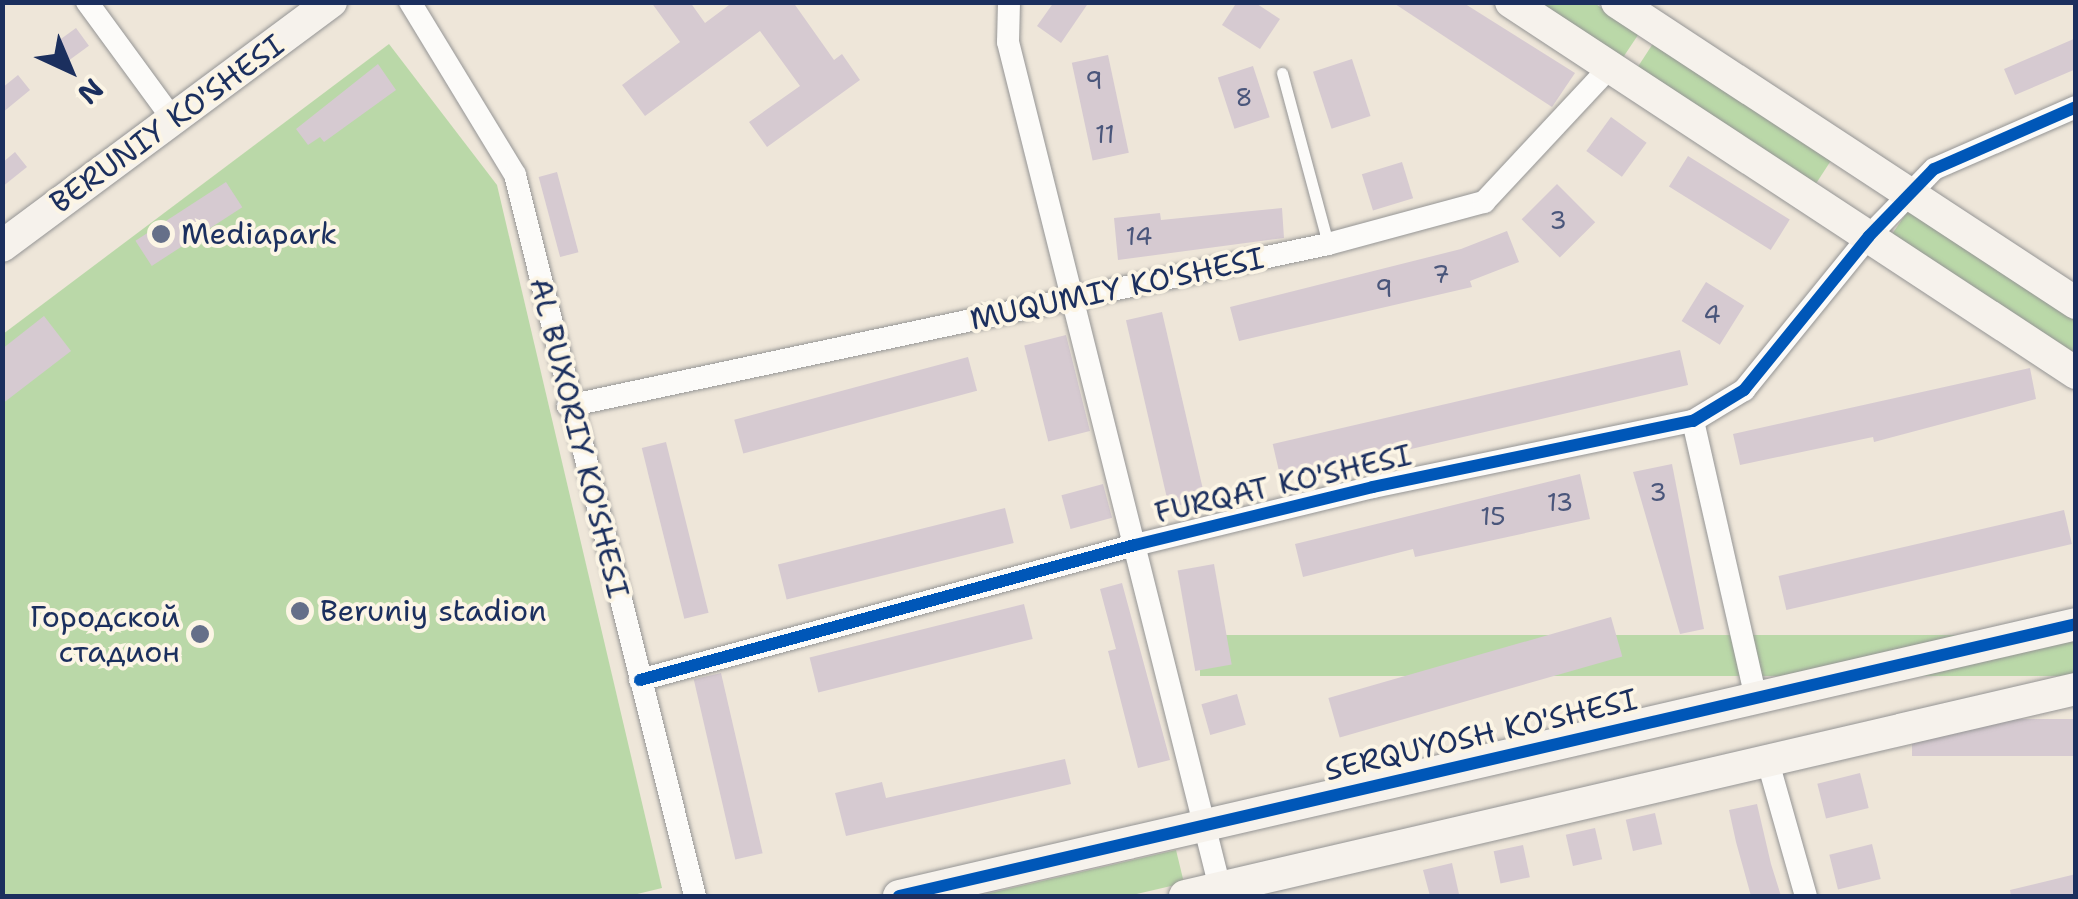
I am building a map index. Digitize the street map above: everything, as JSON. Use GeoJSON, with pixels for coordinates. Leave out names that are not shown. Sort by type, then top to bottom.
{"type":"FeatureCollection","features":[{"type":"Feature","properties":{"kind":"street"},"geometry":{"type":"LineString","coordinates":[[87,2],[174,120]]}},
{"type":"Feature","properties":{"kind":"street","name":"BERUNIY KO'SHESI"},"geometry":{"type":"LineString","coordinates":[[2,246],[331,2]]}},
{"type":"Feature","properties":{"kind":"street","name":"AL BUXORIY KO'SHESI"},"geometry":{"type":"LineString","coordinates":[[410,2],[515,175],[568,406],[695,896]]}},
{"type":"Feature","properties":{"kind":"street"},"geometry":{"type":"LineString","coordinates":[[1009,2],[1008,42],[1077,297],[1221,892]]}},
{"type":"Feature","properties":{"kind":"street"},"geometry":{"type":"LineString","coordinates":[[1511,2],[2076,373]]}},
{"type":"Feature","properties":{"kind":"street"},"geometry":{"type":"LineString","coordinates":[[1617,2],[2076,303]]}},
{"type":"Feature","properties":{"kind":"street","name":"MUQUMIY KO'SHESI"},"geometry":{"type":"LineString","coordinates":[[568,406],[1328,244],[1484,202],[1610,67]]}},
{"type":"Feature","properties":{"kind":"street","name":"FURQAT KO'SHESI"},"geometry":{"type":"LineString","coordinates":[[640,680],[1135,545],[1373,486],[1693,421],[1744,390],[1869,236],[1934,169],[2076,107]]}},
{"type":"Feature","properties":{"kind":"street"},"geometry":{"type":"LineString","coordinates":[[1693,421],[1756,698]]}},
{"type":"Feature","properties":{"kind":"street","name":"SERQUYOSH KO'SHESI"},"geometry":{"type":"LineString","coordinates":[[899,896],[2076,624]]}},
{"type":"Feature","properties":{"kind":"street"},"geometry":{"type":"LineString","coordinates":[[1185,896],[1221,892],[2076,689]]}},
{"type":"Feature","properties":{"kind":"street"},"geometry":{"type":"LineString","coordinates":[[1768,762],[1806,896]]}},
{"type":"Feature","properties":{"kind":"lane"},"geometry":{"type":"LineString","coordinates":[[1282,73],[1328,244]]}},
{"type":"Feature","properties":{"kind":"green space"},"geometry":{"type":"Polygon","coordinates":[[[1536,3],[1594,3],[1640,32],[1622,59],[1536,3]]]}},
{"type":"Feature","properties":{"kind":"green space"},"geometry":{"type":"Polygon","coordinates":[[[1654,42],[1833,158],[1814,187],[1635,71],[1654,42]]]}},
{"type":"Feature","properties":{"kind":"green space","name":"Beruniy stadion"},"geometry":{"type":"Polygon","coordinates":[[[389,44],[497,185],[662,888],[629,896],[3,896],[3,334],[389,44]]]}},
{"type":"Feature","properties":{"kind":"green space"},"geometry":{"type":"Polygon","coordinates":[[[1908,211],[2075,317],[2075,360],[1892,234],[1908,211]]]}},
{"type":"Feature","properties":{"kind":"green space"},"geometry":{"type":"Polygon","coordinates":[[[1200,635],[2075,635],[2075,676],[1200,676],[1200,635]]]}},
{"type":"Feature","properties":{"kind":"green space"},"geometry":{"type":"Polygon","coordinates":[[[1176,850],[1184,883],[1128,896],[977,896],[1176,850]]]}},
{"type":"Feature","properties":{"kind":"building"},"geometry":{"type":"Polygon","coordinates":[[[651,2],[690,2],[705,23],[733,2],[793,2],[834,60],[842,54],[860,80],[767,147],[749,122],[800,86],[760,31],[645,116],[622,85],[680,42],[651,2]]]}},
{"type":"Feature","properties":{"kind":"building"},"geometry":{"type":"Polygon","coordinates":[[[1054,2],[1089,2],[1061,43],[1037,26],[1054,2]]]}},
{"type":"Feature","properties":{"kind":"building"},"geometry":{"type":"Polygon","coordinates":[[[1237,2],[1254,2],[1280,19],[1260,49],[1222,25],[1237,2]]]}},
{"type":"Feature","properties":{"kind":"building"},"geometry":{"type":"Polygon","coordinates":[[[1392,2],[1462,2],[1575,73],[1552,107],[1392,2]]]}},
{"type":"Feature","properties":{"kind":"building"},"geometry":{"type":"Polygon","coordinates":[[[76,28],[89,46],[69,60],[56,43],[76,28]]]}},
{"type":"Feature","properties":{"kind":"building"},"geometry":{"type":"Polygon","coordinates":[[[2076,38],[2076,69],[2015,95],[2004,69],[2076,38]]]}},
{"type":"Feature","properties":{"kind":"building"},"geometry":{"type":"Polygon","coordinates":[[[1108,55],[1129,153],[1093,161],[1072,63],[1108,55]]]}},
{"type":"Feature","properties":{"kind":"building"},"geometry":{"type":"Polygon","coordinates":[[[1352,59],[1371,116],[1332,129],[1313,72],[1352,59]]]}},
{"type":"Feature","properties":{"kind":"building"},"geometry":{"type":"Polygon","coordinates":[[[378,64],[396,90],[324,142],[320,137],[308,145],[296,129],[378,64]]]}},
{"type":"Feature","properties":{"kind":"building"},"geometry":{"type":"Polygon","coordinates":[[[1253,66],[1270,117],[1234,129],[1218,77],[1253,66]]]}},
{"type":"Feature","properties":{"kind":"building"},"geometry":{"type":"Polygon","coordinates":[[[18,75],[30,90],[2,113],[2,88],[18,75]]]}},
{"type":"Feature","properties":{"kind":"building"},"geometry":{"type":"Polygon","coordinates":[[[1611,117],[1647,143],[1622,177],[1586,151],[1611,117]]]}},
{"type":"Feature","properties":{"kind":"building"},"geometry":{"type":"Polygon","coordinates":[[[15,152],[27,167],[2,187],[2,163],[15,152]]]}},
{"type":"Feature","properties":{"kind":"building"},"geometry":{"type":"Polygon","coordinates":[[[1688,156],[1790,220],[1771,250],[1669,187],[1688,156]]]}},
{"type":"Feature","properties":{"kind":"building"},"geometry":{"type":"Polygon","coordinates":[[[1402,162],[1413,198],[1373,211],[1362,174],[1402,162]]]}},
{"type":"Feature","properties":{"kind":"building"},"geometry":{"type":"Polygon","coordinates":[[[557,172],[578,252],[560,257],[539,177],[557,172]]]}},
{"type":"Feature","properties":{"kind":"building"},"geometry":{"type":"Polygon","coordinates":[[[226,182],[242,207],[152,266],[135,241],[226,182]]]}},
{"type":"Feature","properties":{"kind":"building"},"geometry":{"type":"Polygon","coordinates":[[[1557,184],[1595,222],[1560,258],[1522,219],[1557,184]]]}},
{"type":"Feature","properties":{"kind":"building"},"geometry":{"type":"Polygon","coordinates":[[[1282,208],[1284,238],[1118,260],[1114,218],[1160,213],[1161,220],[1282,208]]]}},
{"type":"Feature","properties":{"kind":"building"},"geometry":{"type":"Polygon","coordinates":[[[1507,231],[1519,262],[1470,281],[1472,287],[1239,341],[1230,307],[1461,249],[1507,231]]]}},
{"type":"Feature","properties":{"kind":"building"},"geometry":{"type":"Polygon","coordinates":[[[1706,282],[1744,306],[1720,345],[1682,321],[1706,282]]]}},
{"type":"Feature","properties":{"kind":"building"},"geometry":{"type":"Polygon","coordinates":[[[1162,312],[1205,499],[1169,507],[1126,320],[1162,312]]]}},
{"type":"Feature","properties":{"kind":"building"},"geometry":{"type":"Polygon","coordinates":[[[44,316],[71,351],[2,404],[2,349],[44,316]]]}},
{"type":"Feature","properties":{"kind":"building"},"geometry":{"type":"Polygon","coordinates":[[[1066,335],[1090,431],[1048,441],[1024,345],[1066,335]]]}},
{"type":"Feature","properties":{"kind":"building"},"geometry":{"type":"Polygon","coordinates":[[[1680,350],[1688,385],[1281,479],[1273,444],[1680,350]]]}},
{"type":"Feature","properties":{"kind":"building"},"geometry":{"type":"Polygon","coordinates":[[[968,357],[977,391],[743,453],[734,420],[968,357]]]}},
{"type":"Feature","properties":{"kind":"building"},"geometry":{"type":"Polygon","coordinates":[[[2030,368],[2036,399],[1874,442],[1873,437],[1740,465],[1733,434],[2030,368]]]}},
{"type":"Feature","properties":{"kind":"building"},"geometry":{"type":"Polygon","coordinates":[[[666,442],[709,613],[684,619],[642,448],[666,442]]]}},
{"type":"Feature","properties":{"kind":"building"},"geometry":{"type":"Polygon","coordinates":[[[1672,464],[1704,629],[1680,634],[1633,472],[1672,464]]]}},
{"type":"Feature","properties":{"kind":"building"},"geometry":{"type":"Polygon","coordinates":[[[1580,474],[1590,519],[1415,557],[1413,549],[1303,577],[1295,544],[1580,474]]]}},
{"type":"Feature","properties":{"kind":"building"},"geometry":{"type":"Polygon","coordinates":[[[1103,484],[1112,518],[1071,529],[1061,495],[1103,484]]]}},
{"type":"Feature","properties":{"kind":"building"},"geometry":{"type":"Polygon","coordinates":[[[1005,508],[1014,543],[787,600],[778,565],[1005,508]]]}},
{"type":"Feature","properties":{"kind":"building"},"geometry":{"type":"Polygon","coordinates":[[[2064,510],[2072,544],[1786,610],[1779,576],[2064,510]]]}},
{"type":"Feature","properties":{"kind":"building"},"geometry":{"type":"Polygon","coordinates":[[[1214,564],[1232,664],[1195,671],[1178,570],[1214,564]]]}},
{"type":"Feature","properties":{"kind":"building"},"geometry":{"type":"Polygon","coordinates":[[[1122,583],[1170,760],[1138,768],[1108,651],[1116,649],[1100,589],[1122,583]]]}},
{"type":"Feature","properties":{"kind":"building"},"geometry":{"type":"Polygon","coordinates":[[[1024,604],[1033,639],[818,692],[810,657],[1024,604]]]}},
{"type":"Feature","properties":{"kind":"building"},"geometry":{"type":"Polygon","coordinates":[[[1611,617],[1622,656],[1340,737],[1328,698],[1611,617]]]}},
{"type":"Feature","properties":{"kind":"building"},"geometry":{"type":"Polygon","coordinates":[[[721,673],[763,853],[735,860],[694,679],[721,673]]]}},
{"type":"Feature","properties":{"kind":"building"},"geometry":{"type":"Polygon","coordinates":[[[1237,694],[1246,725],[1210,735],[1201,704],[1237,694]]]}},
{"type":"Feature","properties":{"kind":"building"},"geometry":{"type":"Polygon","coordinates":[[[1912,719],[2076,719],[2076,756],[1912,756],[1912,719]]]}},
{"type":"Feature","properties":{"kind":"building"},"geometry":{"type":"Polygon","coordinates":[[[1065,759],[1071,784],[846,836],[835,793],[882,782],[886,798],[1065,759]]]}},
{"type":"Feature","properties":{"kind":"building"},"geometry":{"type":"Polygon","coordinates":[[[1860,773],[1869,808],[1826,819],[1817,784],[1860,773]]]}},
{"type":"Feature","properties":{"kind":"building"},"geometry":{"type":"Polygon","coordinates":[[[1757,804],[1781,896],[1751,896],[1736,842],[1729,810],[1757,804]]]}},
{"type":"Feature","properties":{"kind":"building"},"geometry":{"type":"Polygon","coordinates":[[[1655,813],[1662,844],[1633,851],[1626,820],[1655,813]]]}},
{"type":"Feature","properties":{"kind":"building"},"geometry":{"type":"Polygon","coordinates":[[[1595,828],[1602,859],[1573,866],[1566,835],[1595,828]]]}},
{"type":"Feature","properties":{"kind":"building"},"geometry":{"type":"Polygon","coordinates":[[[1872,844],[1881,879],[1838,890],[1829,855],[1872,844]]]}},
{"type":"Feature","properties":{"kind":"building"},"geometry":{"type":"Polygon","coordinates":[[[1523,845],[1530,877],[1501,884],[1494,851],[1523,845]]]}},
{"type":"Feature","properties":{"kind":"building"},"geometry":{"type":"Polygon","coordinates":[[[1452,863],[1459,894],[1430,896],[1423,870],[1452,863]]]}},
{"type":"Feature","properties":{"kind":"building"},"geometry":{"type":"Polygon","coordinates":[[[2076,874],[2076,896],[2011,896],[2010,890],[2076,874]]]}},
{"type":"Feature","properties":{"kind":"cycle path"},"geometry":{"type":"LineString","coordinates":[[640,680],[1135,545],[1373,487],[1693,421],[1744,390],[1869,236],[1934,169],[2076,107]]}},
{"type":"Feature","properties":{"kind":"cycle path"},"geometry":{"type":"LineString","coordinates":[[899,896],[2076,624]]}},
{"type":"Feature","properties":{"kind":"place","name":"Mediapark"},"geometry":{"type":"Point","coordinates":[161,234]}},
{"type":"Feature","properties":{"kind":"place","name":"Beruniy stadion"},"geometry":{"type":"Point","coordinates":[300,611]}},
{"type":"Feature","properties":{"kind":"place","name":"Городской стадион"},"geometry":{"type":"Point","coordinates":[200,634]}}]}
